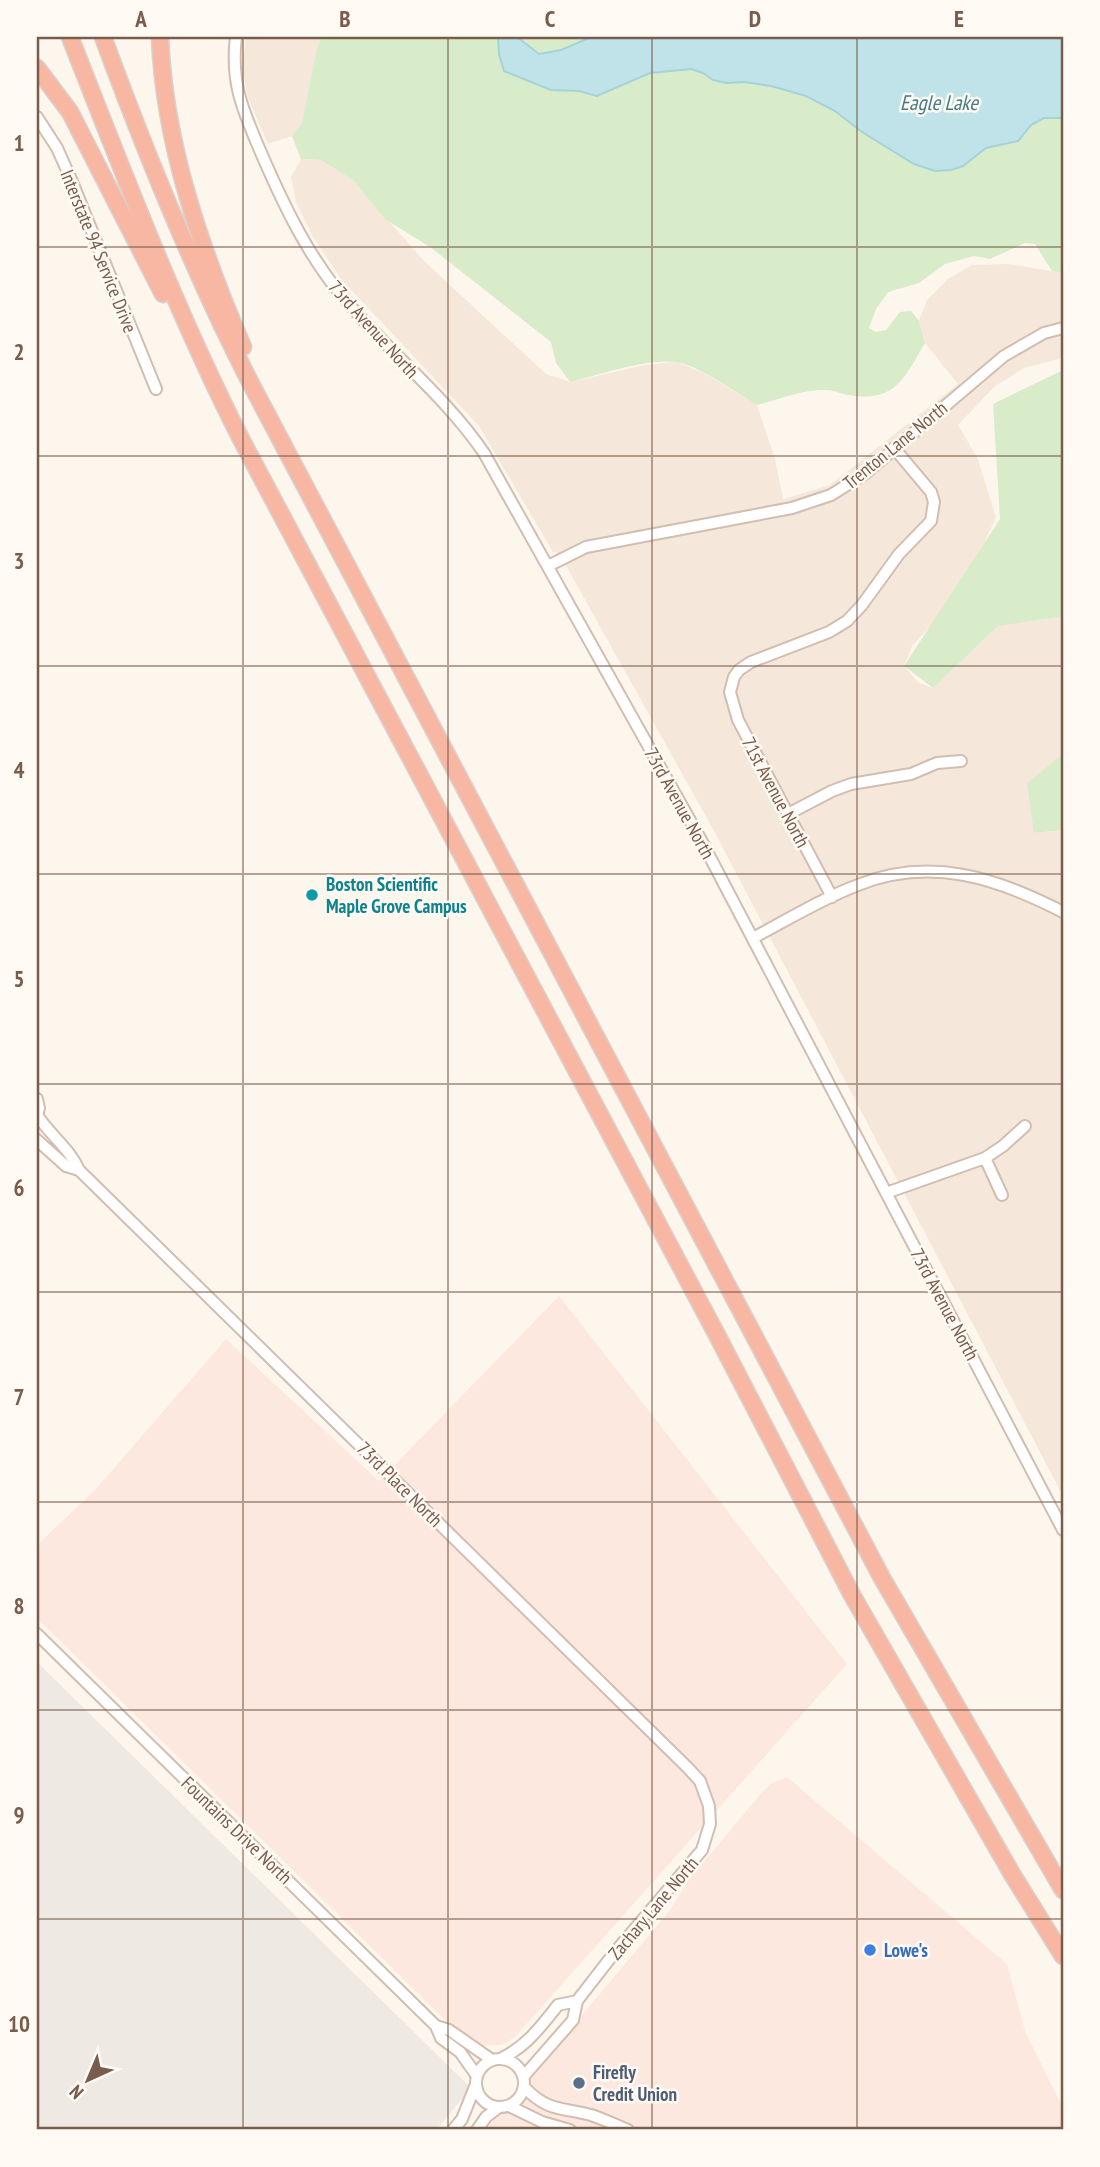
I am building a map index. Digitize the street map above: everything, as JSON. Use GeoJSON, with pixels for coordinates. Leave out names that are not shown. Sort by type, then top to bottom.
{"type":"FeatureCollection","features":[{"type":"Feature","properties":{"kind":"highway"},"geometry":{"type":"LineString","coordinates":[[70,37],[171,289],[227,412]]}},
{"type":"Feature","properties":{"kind":"highway"},"geometry":{"type":"LineString","coordinates":[[103,37],[168,203],[233,350],[882,1578],[1063,1890]]}},
{"type":"Feature","properties":{"kind":"highway"},"geometry":{"type":"LineString","coordinates":[[160,37],[165,97],[177,162],[219,286],[292,462]]}},
{"type":"Feature","properties":{"kind":"highway"},"geometry":{"type":"LineString","coordinates":[[37,68],[70,112],[194,354],[725,1349],[852,1595],[1012,1874],[1063,1970]]}},
{"type":"Feature","properties":{"kind":"highway"},"geometry":{"type":"LineString","coordinates":[[1012,1874],[1063,1956]]}},
{"type":"Feature","properties":{"kind":"street","name":"73rd Avenue North"},"geometry":{"type":"LineString","coordinates":[[236,37],[234,75],[244,113],[283,204],[316,261],[348,303],[474,437],[670,784],[753,938],[1063,1530]]}},
{"type":"Feature","properties":{"kind":"street","name":"Interstate 94 Service Drive"},"geometry":{"type":"LineString","coordinates":[[37,117],[57,148],[70,177],[156,389]]}},
{"type":"Feature","properties":{"kind":"street","name":"Trenton Lane North"},"geometry":{"type":"LineString","coordinates":[[548,566],[586,547],[812,503],[849,485],[1004,356],[1044,333],[1063,328]]}},
{"type":"Feature","properties":{"kind":"street","name":"71st Avenue North"},"geometry":{"type":"LineString","coordinates":[[832,897],[738,720],[731,700],[731,684],[744,665],[829,632],[847,621],[899,554],[931,521],[934,502],[931,492],[894,448]]}},
{"type":"Feature","properties":{"kind":"street"},"geometry":{"type":"LineString","coordinates":[[788,814],[851,784],[911,774],[937,763],[961,761]]}},
{"type":"Feature","properties":{"kind":"street"},"geometry":{"type":"LineString","coordinates":[[753,938],[859,884],[887,876],[917,872],[975,876],[1003,884],[1063,912]]}},
{"type":"Feature","properties":{"kind":"street"},"geometry":{"type":"LineString","coordinates":[[37,1100],[37,1116]]}},
{"type":"Feature","properties":{"kind":"street","name":"73rd Place North"},"geometry":{"type":"LineString","coordinates":[[37,1116],[49,1133],[73,1157],[79,1170],[687,1767],[700,1782],[709,1806]]}},
{"type":"Feature","properties":{"kind":"street"},"geometry":{"type":"LineString","coordinates":[[887,1193],[985,1158],[1025,1126]]}},
{"type":"Feature","properties":{"kind":"street","name":"73rd Place North"},"geometry":{"type":"LineString","coordinates":[[37,1140],[66,1166],[79,1170]]}},
{"type":"Feature","properties":{"kind":"street"},"geometry":{"type":"LineString","coordinates":[[985,1158],[1002,1195]]}},
{"type":"Feature","properties":{"kind":"street","name":"Fountains Drive North"},"geometry":{"type":"LineString","coordinates":[[37,1634],[436,2026],[441,2038],[460,2052],[476,2080]]}},
{"type":"Feature","properties":{"kind":"street","name":"Zachary Lane North"},"geometry":{"type":"LineString","coordinates":[[524,2082],[573,2020],[577,2001],[702,1850],[710,1824],[709,1806]]}},
{"type":"Feature","properties":{"kind":"street","name":"Zachary Lane North"},"geometry":{"type":"LineString","coordinates":[[497,2059],[520,2048],[533,2037],[558,2005],[577,2001]]}},
{"type":"Feature","properties":{"kind":"street","name":"Fountains Drive North"},"geometry":{"type":"LineString","coordinates":[[436,2026],[449,2030],[497,2059]]}},
{"type":"Feature","properties":{"kind":"street"},"geometry":{"type":"LineString","coordinates":[[453,2130],[462,2119],[485,2063],[497,2059],[516,2064],[524,2082],[538,2101],[560,2110],[590,2115],[628,2130]]}},
{"type":"Feature","properties":{"kind":"street"},"geometry":{"type":"LineString","coordinates":[[476,2080],[477,2091],[486,2102],[570,2130]]}},
{"type":"Feature","properties":{"kind":"street"},"geometry":{"type":"LineString","coordinates":[[477,2130],[486,2118],[519,2098],[524,2082]]}},
{"type":"Feature","properties":{"kind":"shaded area"},"geometry":{"type":"Polygon","coordinates":[[[246,37],[322,37],[317,48],[302,124],[292,136],[268,144],[248,98],[242,68],[246,37]]]}},
{"type":"Feature","properties":{"kind":"shaded area"},"geometry":{"type":"Polygon","coordinates":[[[301,159],[321,160],[354,181],[423,260],[546,374],[570,382],[645,365],[677,362],[706,374],[757,405],[775,459],[783,499],[830,485],[958,384],[925,343],[919,321],[927,300],[948,279],[972,265],[1008,264],[1063,273],[1063,358],[1024,368],[995,386],[958,425],[977,457],[996,517],[979,555],[934,622],[912,646],[904,666],[919,683],[933,688],[998,626],[1063,610],[1063,755],[1034,833],[1063,830],[1063,1496],[714,831],[559,553],[553,552],[479,426],[341,279],[312,235],[296,202],[291,177],[301,159]]]}},
{"type":"Feature","properties":{"kind":"shaded area"},"geometry":{"type":"Polygon","coordinates":[[[559,1296],[847,1664],[515,2037],[502,2045],[478,2046],[453,2028],[37,1618],[37,1545],[95,1490],[226,1339],[379,1481],[559,1296]]]}},
{"type":"Feature","properties":{"kind":"shaded area"},"geometry":{"type":"Polygon","coordinates":[[[37,1662],[471,2088],[436,2130],[37,2130],[37,1662]]]}},
{"type":"Feature","properties":{"kind":"shaded area"},"geometry":{"type":"Polygon","coordinates":[[[787,1777],[1007,1964],[1025,2031],[1063,2108],[1063,2130],[486,2130],[670,1910],[688,1881],[764,1790],[772,1783],[787,1777]]]}},
{"type":"Feature","properties":{"kind":"green space"},"geometry":{"type":"Polygon","coordinates":[[[322,37],[498,37],[504,71],[551,90],[579,91],[597,96],[650,73],[691,69],[713,80],[727,83],[745,82],[771,86],[806,96],[835,111],[862,132],[914,164],[935,171],[986,148],[1018,141],[1031,125],[1044,118],[1063,118],[1063,273],[1052,271],[1035,244],[1025,243],[990,259],[974,256],[945,264],[919,283],[888,292],[876,309],[869,328],[876,332],[886,330],[900,312],[911,311],[919,321],[925,343],[896,386],[877,395],[864,397],[818,390],[757,405],[695,368],[665,361],[623,368],[570,382],[556,363],[551,342],[430,247],[385,219],[354,181],[321,160],[301,159],[292,136],[302,123],[317,48],[322,37]]]}},
{"type":"Feature","properties":{"kind":"green space"},"geometry":{"type":"Polygon","coordinates":[[[517,37],[591,37],[561,50],[539,54],[517,37]]]}},
{"type":"Feature","properties":{"kind":"green space"},"geometry":{"type":"Polygon","coordinates":[[[1063,370],[1063,616],[998,626],[933,688],[904,666],[1000,519],[993,404],[1063,370]]]}},
{"type":"Feature","properties":{"kind":"green space"},"geometry":{"type":"Polygon","coordinates":[[[1063,754],[1063,830],[1034,833],[1027,783],[1063,754]]]}},
{"type":"Feature","properties":{"kind":"water","name":"Eagle Lake"},"geometry":{"type":"Polygon","coordinates":[[[498,37],[517,37],[539,54],[561,50],[591,37],[1063,37],[1063,118],[1044,118],[1031,125],[1018,141],[986,148],[963,166],[935,171],[914,164],[862,132],[835,111],[806,96],[771,86],[713,80],[691,69],[650,73],[597,96],[579,91],[551,90],[504,71],[498,37]]]}},
{"type":"Feature","properties":{"kind":"place","name":"Boston Scientific Maple Grove Campus"},"geometry":{"type":"Point","coordinates":[312,895]}},
{"type":"Feature","properties":{"kind":"place","name":"Lowe's"},"geometry":{"type":"Point","coordinates":[870,1950]}},
{"type":"Feature","properties":{"kind":"place","name":"Firefly Credit Union"},"geometry":{"type":"Point","coordinates":[579,2083]}}]}
